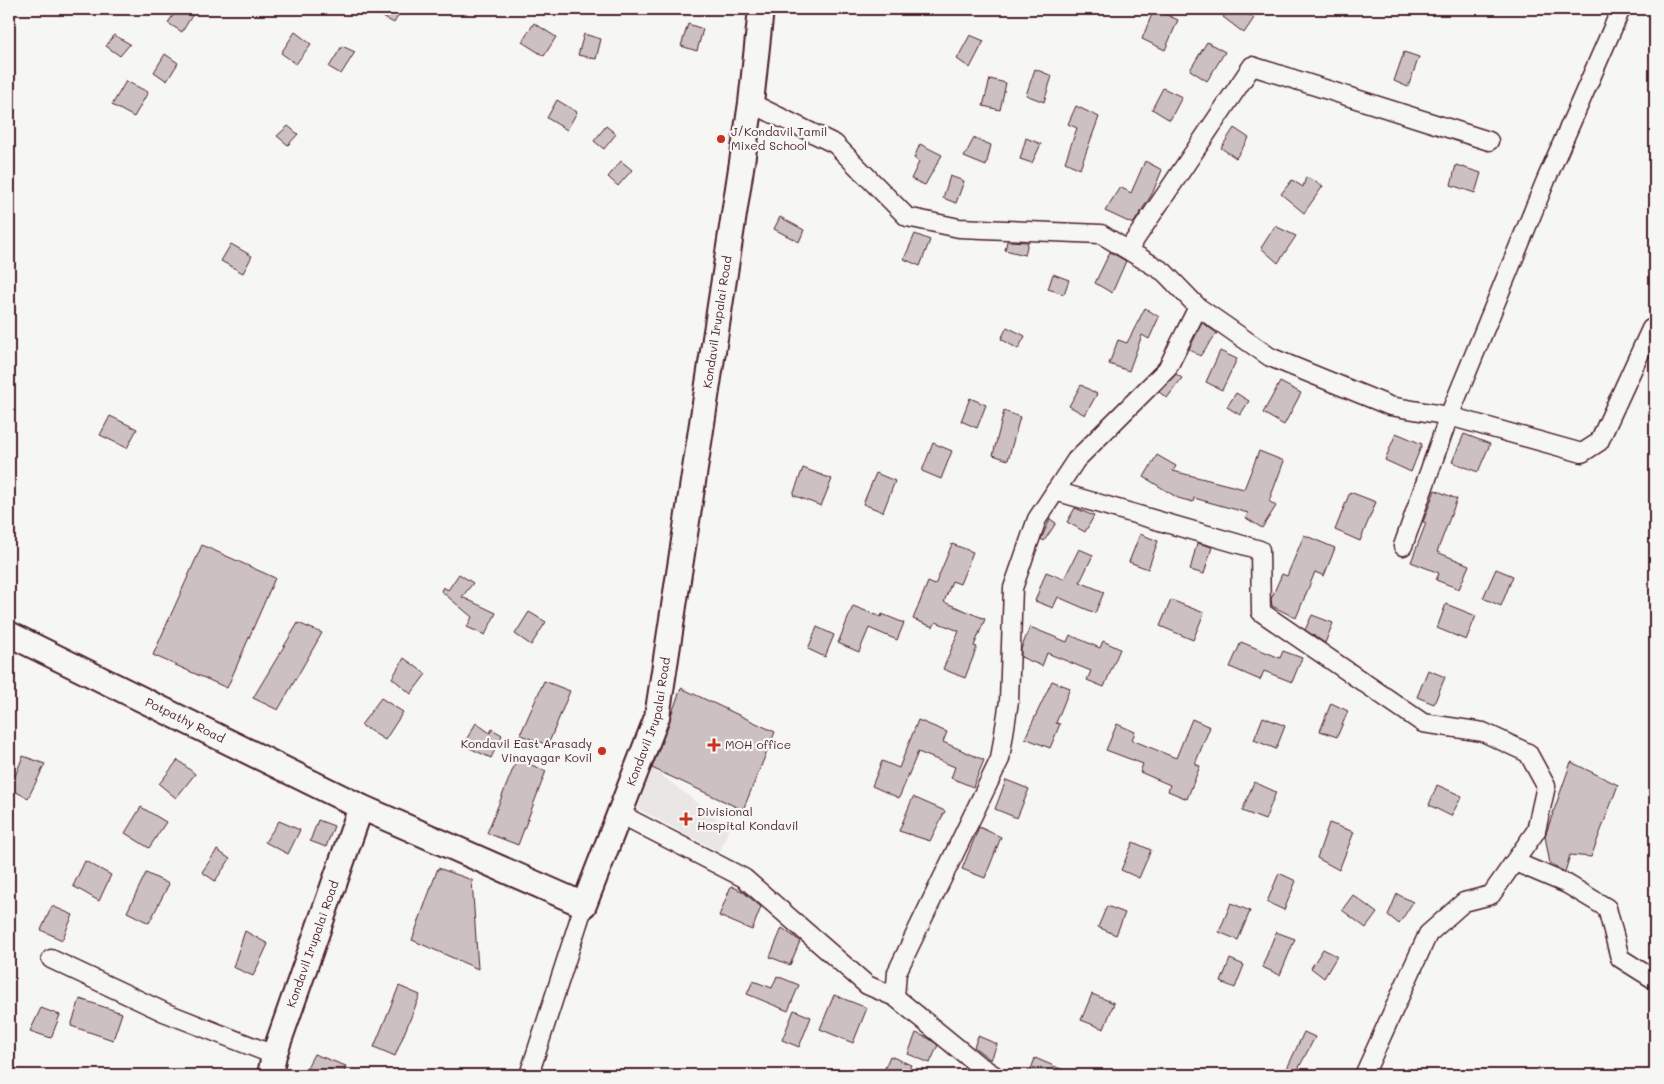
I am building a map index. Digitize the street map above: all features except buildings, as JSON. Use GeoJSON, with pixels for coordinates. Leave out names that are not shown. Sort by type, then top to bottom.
{"type":"FeatureCollection","features":[{"type":"Feature","properties":{"kind":"street","name":"Kondavil Irupalai Road"},"geometry":{"type":"LineString","coordinates":[[584,905],[657,717],[751,103],[761,9]]}},
{"type":"Feature","properties":{"kind":"street"},"geometry":{"type":"LineString","coordinates":[[1403,546],[1449,416],[1546,180],[1621,9]]}},
{"type":"Feature","properties":{"kind":"street"},"geometry":{"type":"LineString","coordinates":[[1128,250],[1252,66],[1489,141]]}},
{"type":"Feature","properties":{"kind":"street"},"geometry":{"type":"LineString","coordinates":[[751,103],[835,144],[907,217],[959,228],[1101,234],[1164,272],[1198,307],[1270,357],[1390,406],[1449,416],[1582,453],[1599,442],[1654,326]]}},
{"type":"Feature","properties":{"kind":"street"},"geometry":{"type":"LineString","coordinates":[[895,997],[897,972],[1000,759],[1009,701],[1013,588],[1036,519],[1076,460],[1167,369],[1198,307]]}},
{"type":"Feature","properties":{"kind":"street"},"geometry":{"type":"LineString","coordinates":[[1055,491],[1260,550],[1261,612],[1423,723],[1483,732],[1528,753],[1546,786],[1536,831],[1491,895],[1464,902],[1428,934],[1364,1075]]}},
{"type":"Feature","properties":{"kind":"street","name":"Potpathy Road"},"geometry":{"type":"LineString","coordinates":[[9,634],[360,808]]}},
{"type":"Feature","properties":{"kind":"street","name":"Kondavil Irupalai Road"},"geometry":{"type":"LineString","coordinates":[[272,1065],[360,808]]}},
{"type":"Feature","properties":{"kind":"street"},"geometry":{"type":"LineString","coordinates":[[360,808],[584,905],[529,1075]]}},
{"type":"Feature","properties":{"kind":"street"},"geometry":{"type":"LineString","coordinates":[[620,814],[744,878],[867,986],[895,997],[977,1064],[994,1075]]}},
{"type":"Feature","properties":{"kind":"street"},"geometry":{"type":"LineString","coordinates":[[1515,862],[1567,884],[1607,908],[1620,958],[1655,980]]}},
{"type":"Feature","properties":{"kind":"street"},"geometry":{"type":"LineString","coordinates":[[52,959],[272,1065]]}},
{"type":"Feature","properties":{"kind":"shaded area","name":"Divisional Hospital Kondavil"},"geometry":{"type":"Polygon","coordinates":[[[651,767],[729,828],[720,852],[638,809],[651,767]]]}},
{"type":"Feature","properties":{"kind":"place","name":"J/Kondavil Tamil Mixed School"},"geometry":{"type":"Point","coordinates":[721,139]}},
{"type":"Feature","properties":{"kind":"place","name":"MOH office"},"geometry":{"type":"Point","coordinates":[714,745]}},
{"type":"Feature","properties":{"kind":"place","name":"Kondavil East Arasady Vinayagar Kovil"},"geometry":{"type":"Point","coordinates":[602,751]}},
{"type":"Feature","properties":{"kind":"place","name":"Divisional Hospital Kondavil"},"geometry":{"type":"Point","coordinates":[686,819]}}]}
